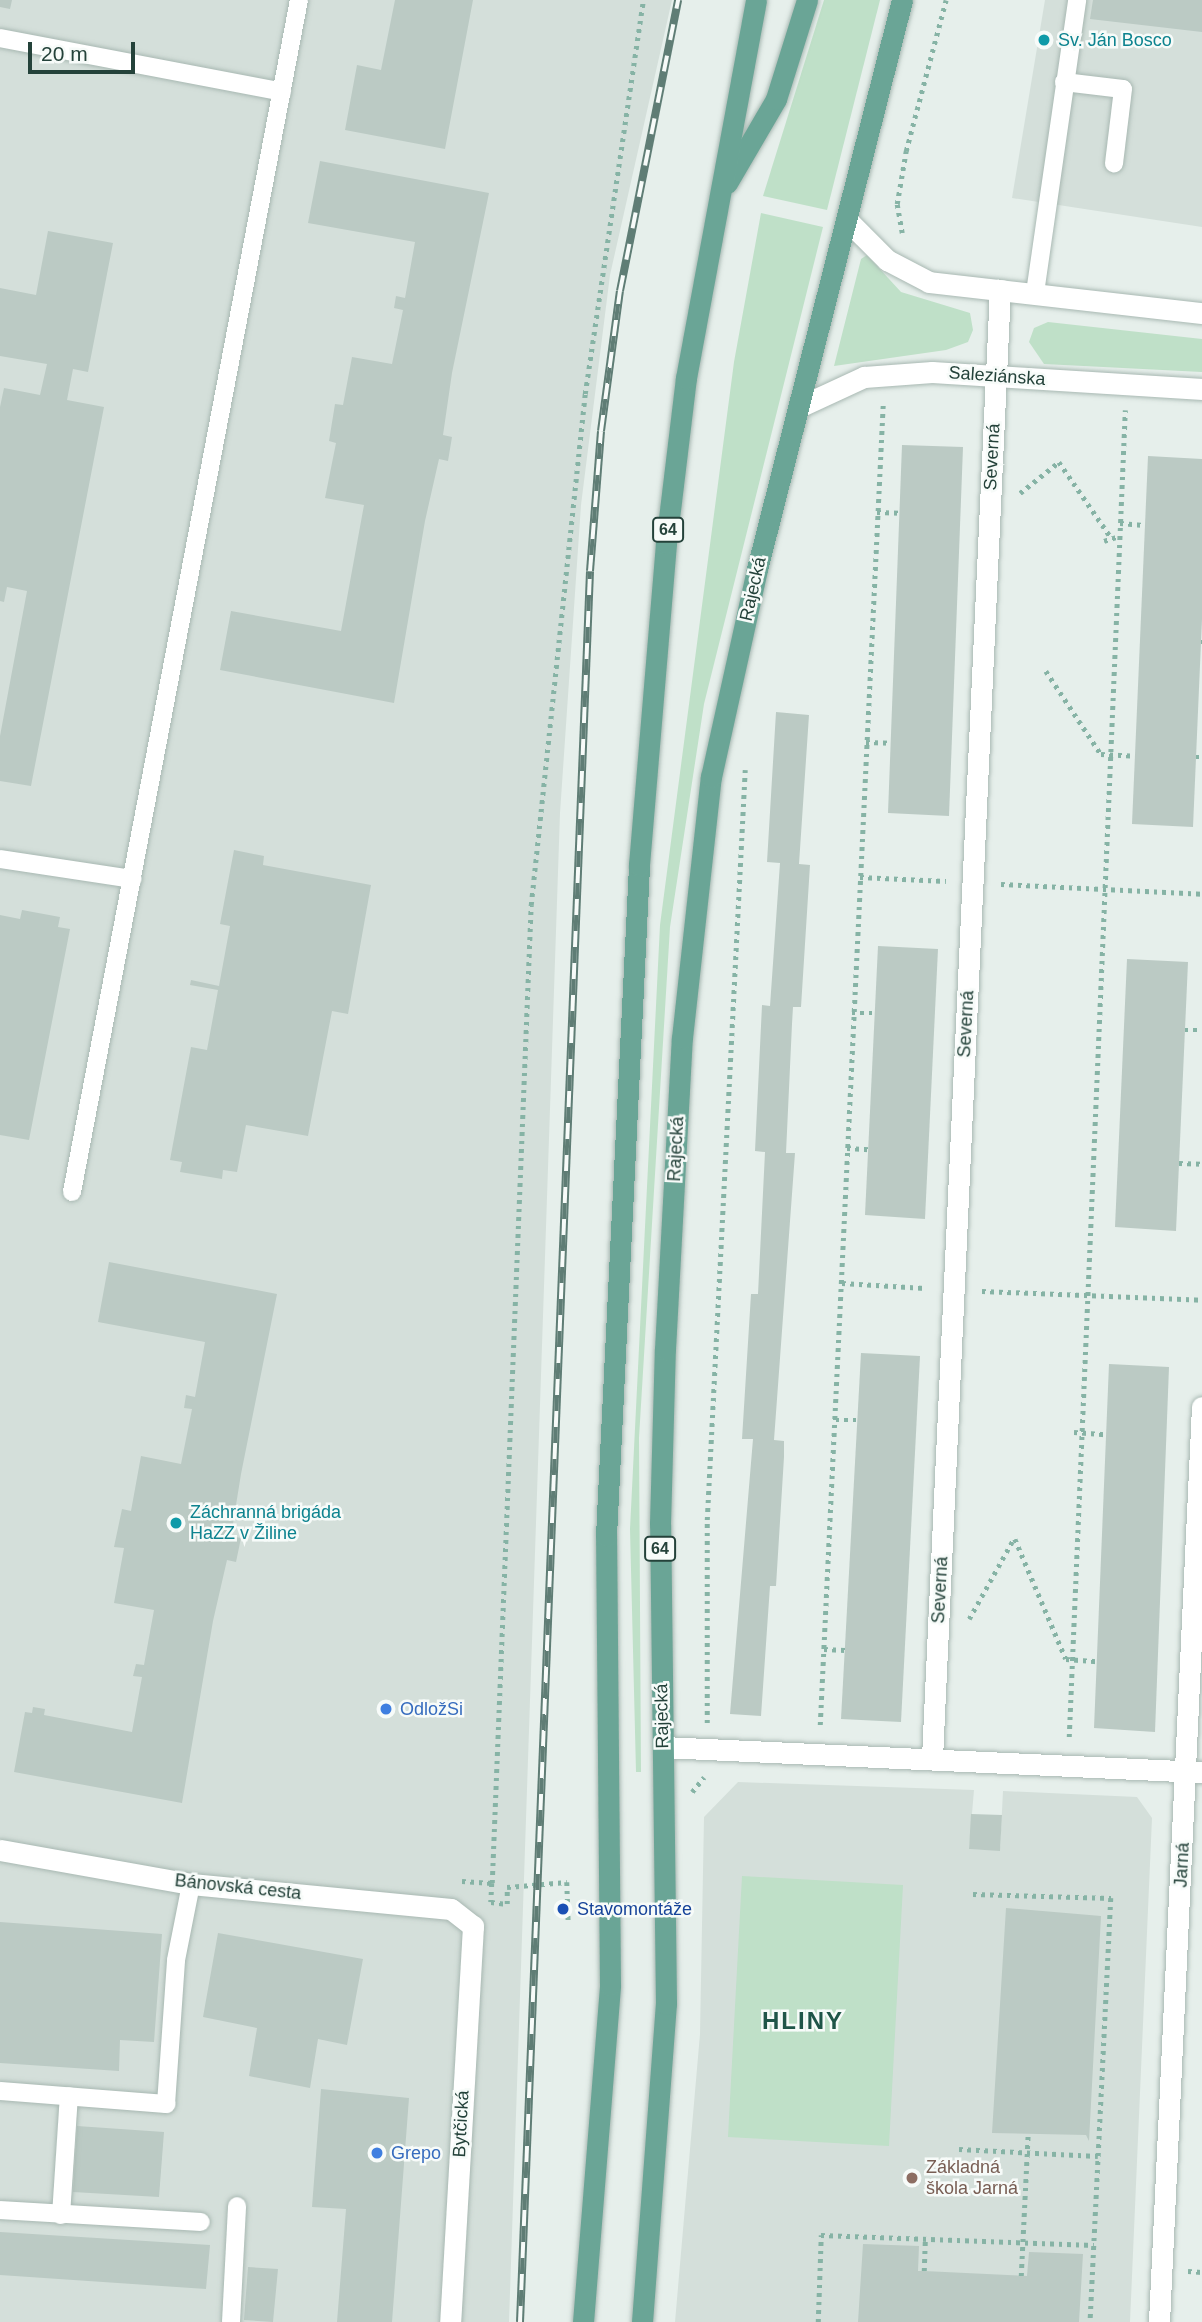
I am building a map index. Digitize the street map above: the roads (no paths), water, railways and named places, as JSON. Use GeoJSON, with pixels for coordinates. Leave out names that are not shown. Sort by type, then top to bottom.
{"type":"FeatureCollection","features":[{"type":"Feature","properties":{"kind":"main road"},"geometry":{"type":"LineString","coordinates":[[719,197],[756,0]]}},
{"type":"Feature","properties":{"kind":"main road"},"geometry":{"type":"LineString","coordinates":[[719,197],[776,99],[807,0]]}},
{"type":"Feature","properties":{"kind":"main road","name":"Rajecká"},"geometry":{"type":"LineString","coordinates":[[642,2322],[666,2004],[660,1524],[682,1038],[711,777],[757,569],[902,0]]}},
{"type":"Feature","properties":{"kind":"main road","name":"64"},"geometry":{"type":"LineString","coordinates":[[583,2322],[610,1985],[606,1536],[638,879],[668,529],[686,378],[719,197]]}},
{"type":"Feature","properties":{"kind":"street"},"geometry":{"type":"LineString","coordinates":[[847,220],[887,260],[929,282],[1202,313]]}},
{"type":"Feature","properties":{"kind":"street","name":"Severná"},"geometry":{"type":"LineString","coordinates":[[932,1758],[1000,290]]}},
{"type":"Feature","properties":{"kind":"street","name":"Saleziánska"},"geometry":{"type":"LineString","coordinates":[[799,407],[864,377],[932,372],[1202,389]]}},
{"type":"Feature","properties":{"kind":"street","name":"Jarná"},"geometry":{"type":"LineString","coordinates":[[1159,2322],[1194,1770],[1202,1407]]}},
{"type":"Feature","properties":{"kind":"street"},"geometry":{"type":"LineString","coordinates":[[663,1747],[1194,1770]]}},
{"type":"Feature","properties":{"kind":"street","name":"Bánovská cesta"},"geometry":{"type":"LineString","coordinates":[[0,1850],[191,1884],[451,1909],[472,1926]]}},
{"type":"Feature","properties":{"kind":"street","name":"Bytčická"},"geometry":{"type":"LineString","coordinates":[[450,2322],[472,1926]]}},
{"type":"Feature","properties":{"kind":"lane"},"geometry":{"type":"LineString","coordinates":[[72,1192],[299,0]]}},
{"type":"Feature","properties":{"kind":"lane"},"geometry":{"type":"LineString","coordinates":[[1035,293],[1077,0]]}},
{"type":"Feature","properties":{"kind":"lane"},"geometry":{"type":"LineString","coordinates":[[0,38],[282,92]]}},
{"type":"Feature","properties":{"kind":"lane"},"geometry":{"type":"LineString","coordinates":[[1064,82],[1123,89],[1114,163]]}},
{"type":"Feature","properties":{"kind":"lane"},"geometry":{"type":"LineString","coordinates":[[0,859],[132,879]]}},
{"type":"Feature","properties":{"kind":"lane"},"geometry":{"type":"LineString","coordinates":[[0,2091],[166,2104],[176,1960],[191,1884]]}},
{"type":"Feature","properties":{"kind":"lane"},"geometry":{"type":"LineString","coordinates":[[61,2215],[69,2096]]}},
{"type":"Feature","properties":{"kind":"lane"},"geometry":{"type":"LineString","coordinates":[[231,2322],[237,2206]]}},
{"type":"Feature","properties":{"kind":"lane"},"geometry":{"type":"LineString","coordinates":[[0,2210],[201,2222]]}},
{"type":"Feature","properties":{"kind":"railway"},"geometry":{"type":"LineString","coordinates":[[520,2322],[590,571],[601,431],[620,291],[678,0]]}},
{"type":"Feature","properties":{"kind":"place","name":"Sv. Ján Bosco"},"geometry":{"type":"Point","coordinates":[1044,40]}},
{"type":"Feature","properties":{"kind":"place","name":"Záchranná brigáda HaZZ v Žiline"},"geometry":{"type":"Point","coordinates":[176,1523]}},
{"type":"Feature","properties":{"kind":"place","name":"OdložSi"},"geometry":{"type":"Point","coordinates":[386,1709]}},
{"type":"Feature","properties":{"kind":"place","name":"Stavomontáže"},"geometry":{"type":"Point","coordinates":[563,1909]}},
{"type":"Feature","properties":{"kind":"place","name":"Grepo"},"geometry":{"type":"Point","coordinates":[377,2153]}},
{"type":"Feature","properties":{"kind":"place","name":"Základná škola Jarná"},"geometry":{"type":"Point","coordinates":[912,2178]}},
{"type":"Feature","properties":{"kind":"district","name":"HLINY"},"geometry":{"type":"Point","coordinates":[803,2021]}}]}
